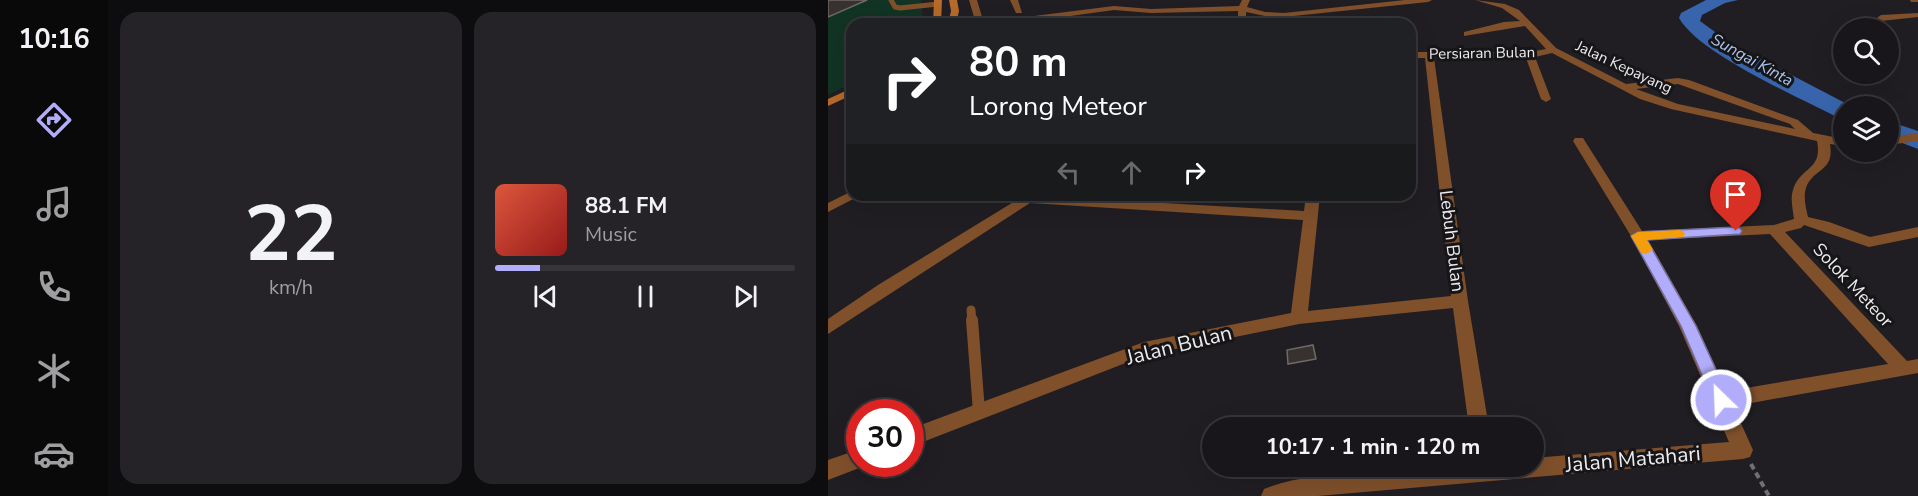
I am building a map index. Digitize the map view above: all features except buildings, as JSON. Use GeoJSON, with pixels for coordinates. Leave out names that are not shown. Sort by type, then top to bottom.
{"type":"FeatureCollection","features":[{"type":"Feature","properties":{"kind":"main road"},"geometry":{"type":"LineString","coordinates":[[953,0],[953,18]]}},
{"type":"Feature","properties":{"kind":"main road"},"geometry":{"type":"LineString","coordinates":[[937,18],[938,2]]}},
{"type":"Feature","properties":{"kind":"main road"},"geometry":{"type":"LineString","coordinates":[[828,103],[846,94]]}},
{"type":"Feature","properties":{"kind":"main road"},"geometry":{"type":"LineString","coordinates":[[828,112],[846,103]]}},
{"type":"Feature","properties":{"kind":"street"},"geometry":{"type":"LineString","coordinates":[[973,0],[977,18]]}},
{"type":"Feature","properties":{"kind":"street"},"geometry":{"type":"LineString","coordinates":[[1014,0],[1019,11]]}},
{"type":"Feature","properties":{"kind":"street"},"geometry":{"type":"LineString","coordinates":[[1031,18],[1114,8],[1151,11],[1244,4],[1265,14],[1428,0]]}},
{"type":"Feature","properties":{"kind":"street","name":"Jalan Kepayang"},"geometry":{"type":"LineString","coordinates":[[1479,0],[1505,6],[1529,24],[1553,50],[1625,87],[1675,107],[1833,141]]}},
{"type":"Feature","properties":{"kind":"street"},"geometry":{"type":"LineString","coordinates":[[1881,18],[1918,15]]}},
{"type":"Feature","properties":{"kind":"street"},"geometry":{"type":"LineString","coordinates":[[1467,34],[1504,25],[1529,24]]}},
{"type":"Feature","properties":{"kind":"street","name":"Persiaran Bulan"},"geometry":{"type":"LineString","coordinates":[[1416,54],[1530,55],[1553,50]]}},
{"type":"Feature","properties":{"kind":"street","name":"Lebuh Bulan"},"geometry":{"type":"LineString","coordinates":[[1429,54],[1460,301],[1477,417]]}},
{"type":"Feature","properties":{"kind":"street"},"geometry":{"type":"LineString","coordinates":[[1530,55],[1546,99]]}},
{"type":"Feature","properties":{"kind":"street"},"geometry":{"type":"LineString","coordinates":[[1625,87],[1685,82],[1794,122],[1818,139],[1826,150],[1824,163],[1800,186],[1798,200],[1801,220]]}},
{"type":"Feature","properties":{"kind":"street"},"geometry":{"type":"LineString","coordinates":[[1899,140],[1918,137]]}},
{"type":"Feature","properties":{"kind":"street"},"geometry":{"type":"LineString","coordinates":[[1579,141],[1638,236],[1688,326],[1743,450]]}},
{"type":"Feature","properties":{"kind":"street"},"geometry":{"type":"LineString","coordinates":[[828,208],[846,199]]}},
{"type":"Feature","properties":{"kind":"street"},"geometry":{"type":"LineString","coordinates":[[828,328],[884,289],[1026,201]]}},
{"type":"Feature","properties":{"kind":"street"},"geometry":{"type":"LineString","coordinates":[[1151,201],[1181,202],[1310,216]]}},
{"type":"Feature","properties":{"kind":"street"},"geometry":{"type":"LineString","coordinates":[[1299,318],[1312,201]]}},
{"type":"Feature","properties":{"kind":"street"},"geometry":{"type":"LineString","coordinates":[[1638,236],[1774,229],[1796,225],[1801,220]]}},
{"type":"Feature","properties":{"kind":"street"},"geometry":{"type":"LineString","coordinates":[[1801,220],[1824,225],[1869,242],[1918,232]]}},
{"type":"Feature","properties":{"kind":"street","name":"Solok Meteor"},"geometry":{"type":"LineString","coordinates":[[1774,229],[1910,367]]}},
{"type":"Feature","properties":{"kind":"street","name":"Jalan Bulan"},"geometry":{"type":"LineString","coordinates":[[924,433],[1144,350],[1299,318],[1460,301]]}},
{"type":"Feature","properties":{"kind":"street"},"geometry":{"type":"LineString","coordinates":[[1746,396],[1910,367]]}},
{"type":"Feature","properties":{"kind":"street","name":"Jalan Matahari"},"geometry":{"type":"LineString","coordinates":[[1544,465],[1743,450]]}},
{"type":"Feature","properties":{"kind":"street"},"geometry":{"type":"LineString","coordinates":[[828,470],[846,463]]}},
{"type":"Feature","properties":{"kind":"street","name":"Jalan Matahari"},"geometry":{"type":"LineString","coordinates":[[1272,496],[1316,486],[1405,477]]}},
{"type":"Feature","properties":{"kind":"lane"},"geometry":{"type":"LineString","coordinates":[[891,0],[895,7],[900,8],[938,2]]}},
{"type":"Feature","properties":{"kind":"lane"},"geometry":{"type":"LineString","coordinates":[[971,310],[979,412]]}},
{"type":"Feature","properties":{"kind":"path"},"geometry":{"type":"LineString","coordinates":[[1743,450],[1769,496]]}},
{"type":"Feature","properties":{"kind":"green space"},"geometry":{"type":"Polygon","coordinates":[[[828,0],[921,0],[923,18],[846,18],[846,86],[828,95],[828,0]]]}},
{"type":"Feature","properties":{"kind":"water","name":"Sungai Kinta"},"geometry":{"type":"Polygon","coordinates":[[[1706,0],[1738,0],[1725,3],[1702,15],[1700,21],[1730,43],[1833,97],[1833,115],[1754,75],[1708,47],[1690,32],[1679,18],[1681,13],[1706,0]]]}},
{"type":"Feature","properties":{"kind":"water"},"geometry":{"type":"Polygon","coordinates":[[[1899,125],[1918,131],[1918,149],[1899,142],[1899,125]]]}},
{"type":"Feature","properties":{"kind":"slow traffic"},"geometry":{"type":"LineString","coordinates":[[1646,250],[1638,236],[1679,234]]}},
{"type":"Feature","properties":{"kind":"route"},"geometry":{"type":"LineString","coordinates":[[1721,400],[1688,326],[1638,236],[1736,231]]}}]}
